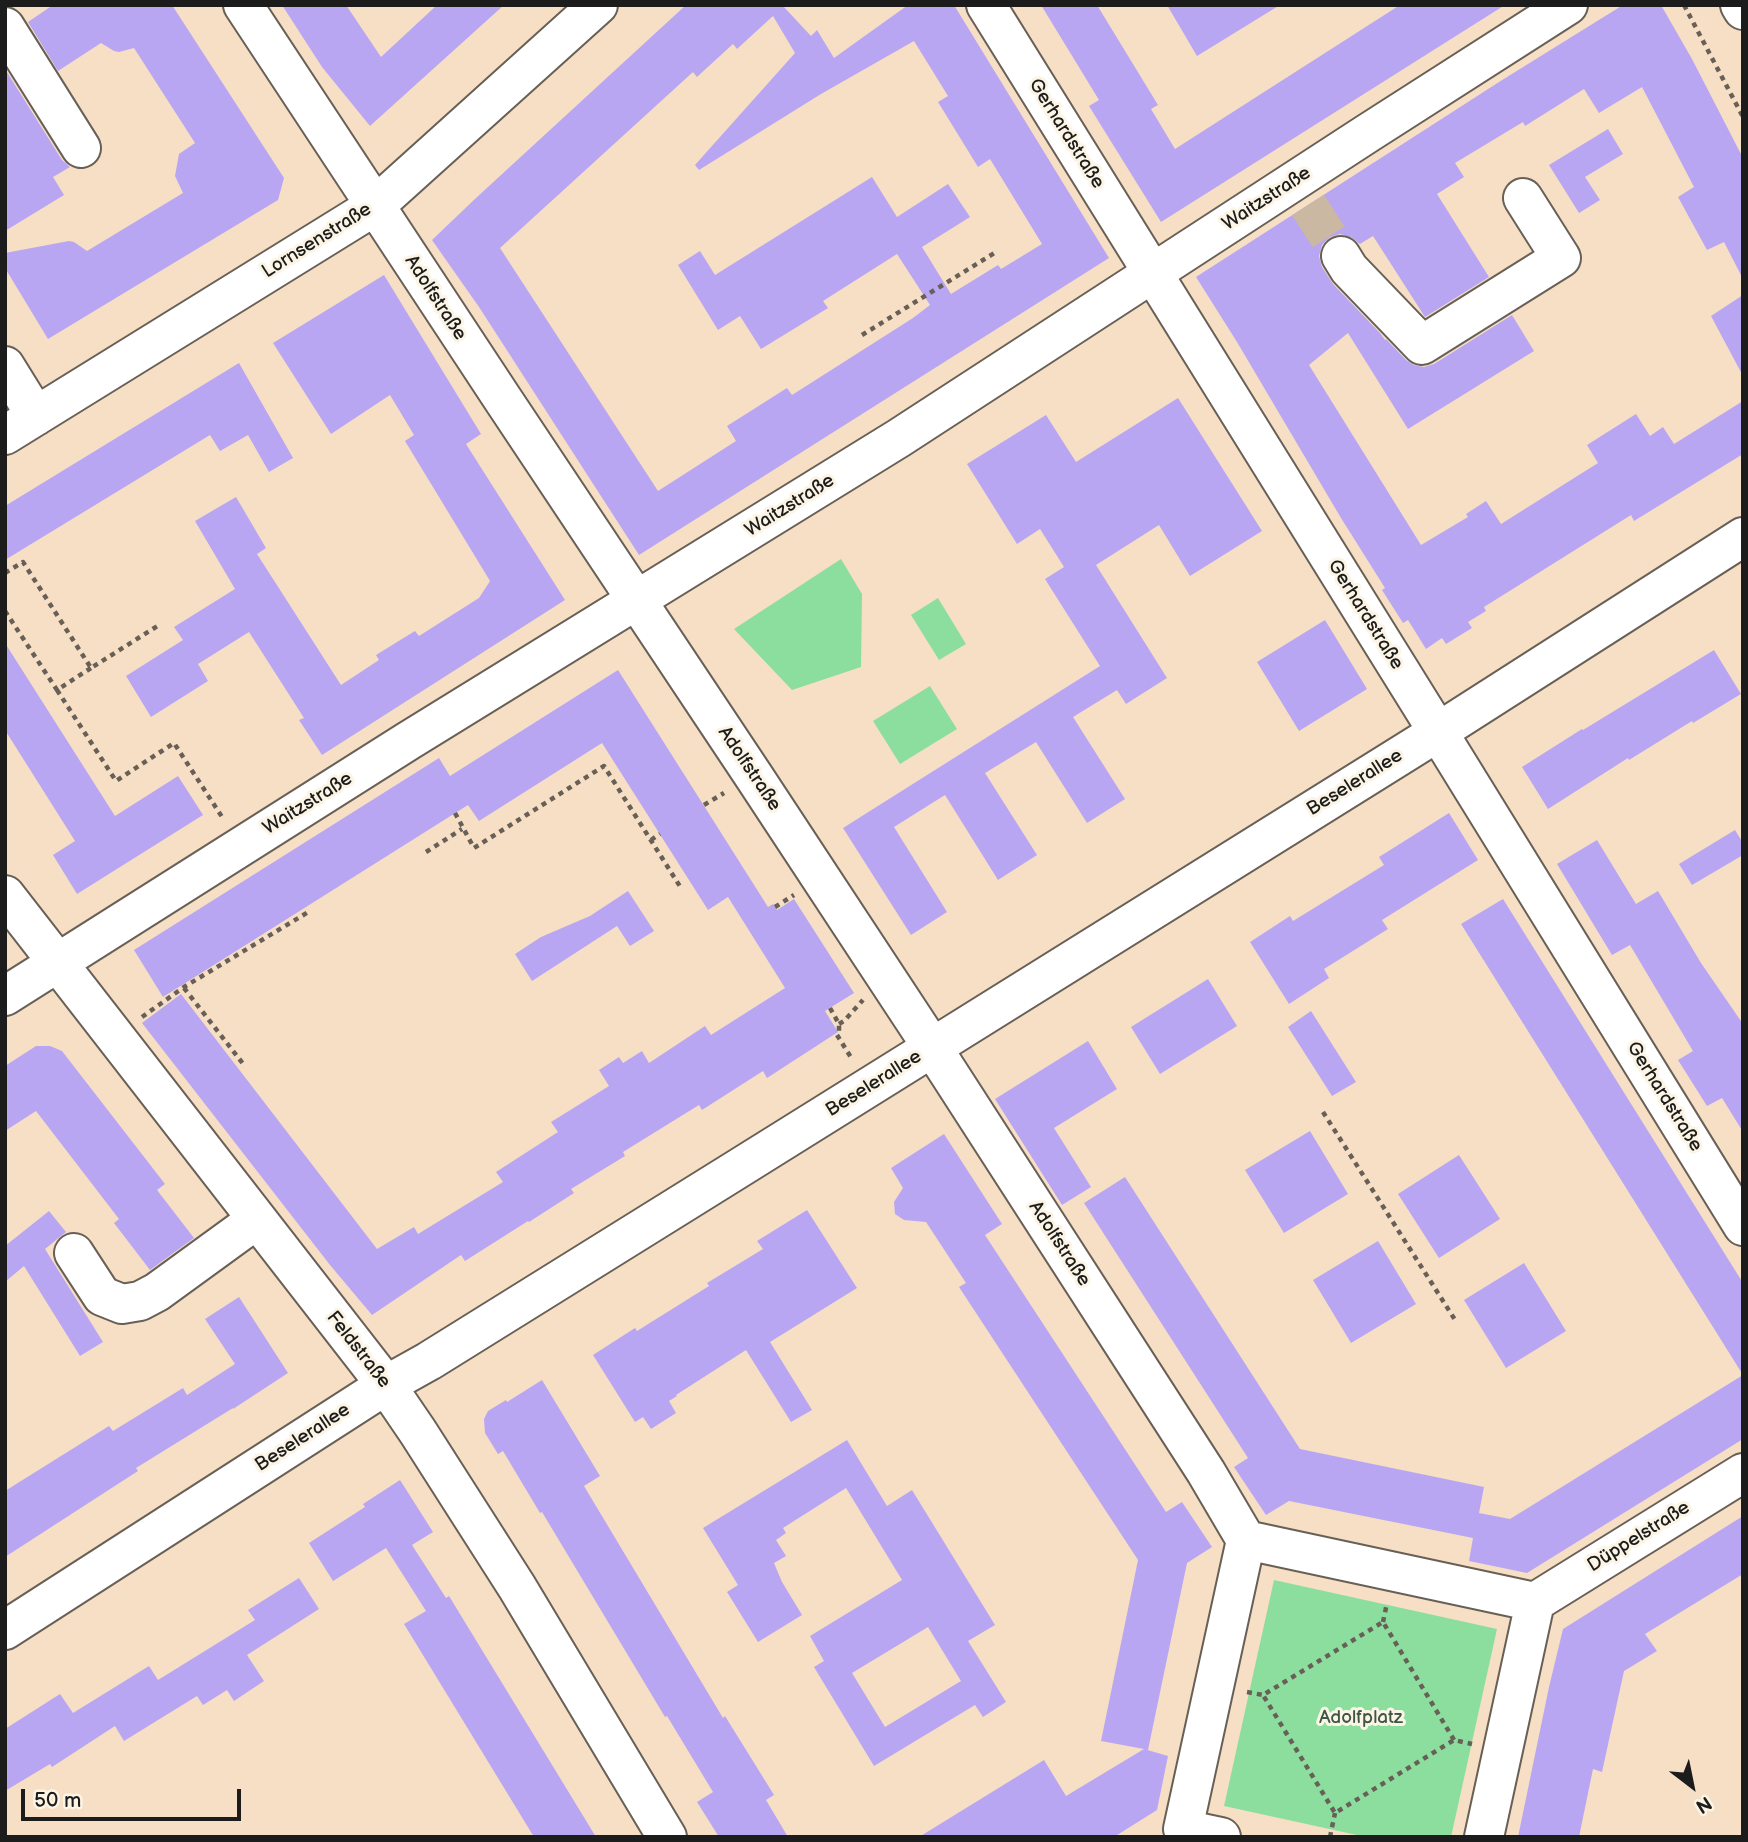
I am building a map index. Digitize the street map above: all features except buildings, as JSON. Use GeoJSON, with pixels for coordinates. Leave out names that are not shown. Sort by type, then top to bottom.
{"type":"FeatureCollection","features":[{"type":"Feature","properties":{"kind":"street","name":"Adolfstraße"},"geometry":{"type":"LineString","coordinates":[[243,5],[932,1047],[1206,1472],[1246,1540]]}},
{"type":"Feature","properties":{"kind":"street","name":"Lornsenstraße"},"geometry":{"type":"LineString","coordinates":[[20,425],[374,206],[598,5]]}},
{"type":"Feature","properties":{"kind":"street","name":"Gerhardstraße"},"geometry":{"type":"LineString","coordinates":[[986,5],[1743,1226]]}},
{"type":"Feature","properties":{"kind":"street","name":"Waitzstraße"},"geometry":{"type":"LineString","coordinates":[[5,996],[408,741],[899,438],[1152,274],[1301,194],[1568,5]]}},
{"type":"Feature","properties":{"kind":"street"},"geometry":{"type":"LineString","coordinates":[[1740,5],[1743,10]]}},
{"type":"Feature","properties":{"kind":"street"},"geometry":{"type":"LineString","coordinates":[[5,27],[81,148]]}},
{"type":"Feature","properties":{"kind":"street"},"geometry":{"type":"LineString","coordinates":[[1341,256],[1349,269],[1422,345],[1561,258],[1523,198]]}},
{"type":"Feature","properties":{"kind":"street"},"geometry":{"type":"LineString","coordinates":[[5,366],[20,425]]}},
{"type":"Feature","properties":{"kind":"street","name":"Beselerallee"},"geometry":{"type":"LineString","coordinates":[[5,1630],[386,1385],[429,1361],[1438,732],[1743,537]]}},
{"type":"Feature","properties":{"kind":"street","name":"Feldstraße"},"geometry":{"type":"LineString","coordinates":[[5,895],[386,1385],[517,1587],[667,1837]]}},
{"type":"Feature","properties":{"kind":"street"},"geometry":{"type":"LineString","coordinates":[[74,1253],[102,1296],[122,1304],[140,1301],[157,1292],[256,1220]]}},
{"type":"Feature","properties":{"kind":"street","name":"Düppelstraße"},"geometry":{"type":"LineString","coordinates":[[1535,1602],[1743,1473]]}},
{"type":"Feature","properties":{"kind":"street"},"geometry":{"type":"LineString","coordinates":[[1221,1837],[1177,1833],[1246,1540],[1535,1602],[1484,1837]]}},
{"type":"Feature","properties":{"kind":"path"},"geometry":{"type":"LineString","coordinates":[[1684,5],[1743,117]]}},
{"type":"Feature","properties":{"kind":"path"},"geometry":{"type":"LineString","coordinates":[[862,335],[996,252]]}},
{"type":"Feature","properties":{"kind":"path"},"geometry":{"type":"LineString","coordinates":[[5,573],[23,562],[91,668]]}},
{"type":"Feature","properties":{"kind":"path"},"geometry":{"type":"LineString","coordinates":[[5,611],[116,781],[174,743],[241,847]]}},
{"type":"Feature","properties":{"kind":"path"},"geometry":{"type":"LineString","coordinates":[[57,690],[159,625]]}},
{"type":"Feature","properties":{"kind":"path"},"geometry":{"type":"LineString","coordinates":[[455,813],[474,848],[604,766],[681,888]]}},
{"type":"Feature","properties":{"kind":"path"},"geometry":{"type":"LineString","coordinates":[[426,852],[462,829]]}},
{"type":"Feature","properties":{"kind":"path"},"geometry":{"type":"LineString","coordinates":[[651,840],[660,834]]}},
{"type":"Feature","properties":{"kind":"path"},"geometry":{"type":"LineString","coordinates":[[114,1035],[184,988],[310,911]]}},
{"type":"Feature","properties":{"kind":"path"},"geometry":{"type":"LineString","coordinates":[[184,988],[244,1065]]}},
{"type":"Feature","properties":{"kind":"path"},"geometry":{"type":"LineString","coordinates":[[830,1008],[839,1024],[837,1035],[869,1087]]}},
{"type":"Feature","properties":{"kind":"path"},"geometry":{"type":"LineString","coordinates":[[1323,1112],[1457,1323]]}},
{"type":"Feature","properties":{"kind":"path"},"geometry":{"type":"LineString","coordinates":[[1330,1837],[1335,1813],[1264,1695],[1383,1622],[1454,1740],[1335,1813]]}},
{"type":"Feature","properties":{"kind":"green space"},"geometry":{"type":"Polygon","coordinates":[[[841,559],[862,594],[861,667],[792,690],[734,629],[841,559]]]}},
{"type":"Feature","properties":{"kind":"green space"},"geometry":{"type":"Polygon","coordinates":[[[938,598],[966,644],[939,660],[911,615],[938,598]]]}},
{"type":"Feature","properties":{"kind":"green space"},"geometry":{"type":"Polygon","coordinates":[[[930,686],[957,729],[900,764],[873,721],[930,686]]]}},
{"type":"Feature","properties":{"kind":"green space","name":"Adolfplatz"},"geometry":{"type":"Polygon","coordinates":[[[1274,1580],[1497,1629],[1451,1837],[1366,1837],[1224,1806],[1274,1580]]]}},
{"type":"Feature","properties":{"kind":"tunnel"},"geometry":{"type":"LineString","coordinates":[[1308,205],[1341,256]]}}]}
